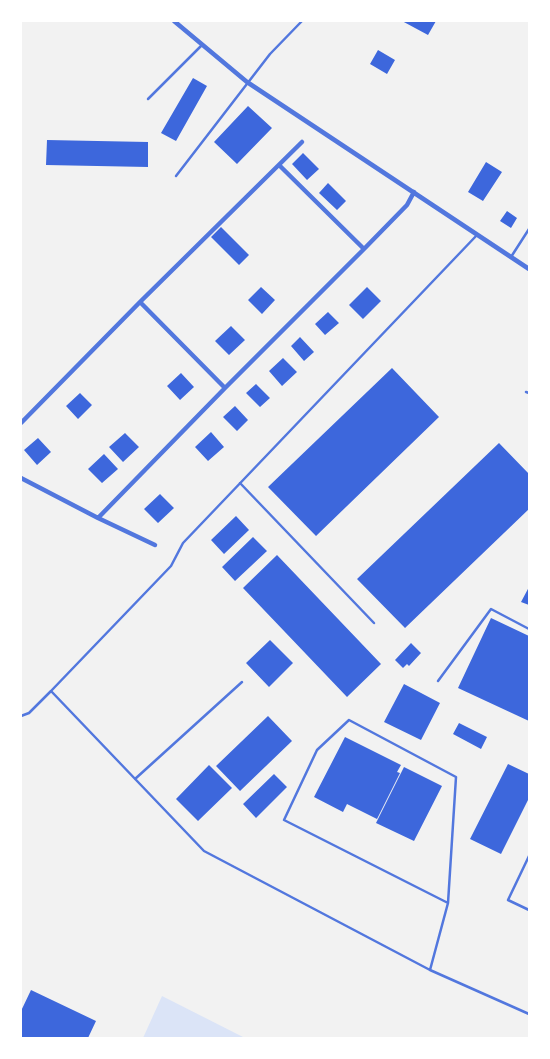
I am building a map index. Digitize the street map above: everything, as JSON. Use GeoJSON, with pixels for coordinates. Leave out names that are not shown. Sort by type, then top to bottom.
{"type":"FeatureCollection","features":[{"type":"Feature","properties":{"kind":"street"},"geometry":{"type":"LineString","coordinates":[[174,21],[247,82],[529,270]]}},
{"type":"Feature","properties":{"kind":"street"},"geometry":{"type":"LineString","coordinates":[[21,423],[302,142]]}},
{"type":"Feature","properties":{"kind":"street"},"geometry":{"type":"LineString","coordinates":[[279,165],[364,249]]}},
{"type":"Feature","properties":{"kind":"street"},"geometry":{"type":"LineString","coordinates":[[98,518],[407,205],[414,192]]}},
{"type":"Feature","properties":{"kind":"street"},"geometry":{"type":"LineString","coordinates":[[140,302],[225,388]]}},
{"type":"Feature","properties":{"kind":"street"},"geometry":{"type":"LineString","coordinates":[[21,478],[155,545]]}},
{"type":"Feature","properties":{"kind":"lane"},"geometry":{"type":"LineString","coordinates":[[176,176],[247,82],[270,54],[302,21]]}},
{"type":"Feature","properties":{"kind":"lane"},"geometry":{"type":"LineString","coordinates":[[148,99],[202,45]]}},
{"type":"Feature","properties":{"kind":"lane"},"geometry":{"type":"LineString","coordinates":[[510,258],[529,229]]}},
{"type":"Feature","properties":{"kind":"lane"},"geometry":{"type":"LineString","coordinates":[[21,716],[29,714],[171,566],[183,543],[477,235]]}},
{"type":"Feature","properties":{"kind":"lane"},"geometry":{"type":"LineString","coordinates":[[240,483],[374,623]]}},
{"type":"Feature","properties":{"kind":"lane"},"geometry":{"type":"LineString","coordinates":[[438,681],[491,609],[529,629]]}},
{"type":"Feature","properties":{"kind":"lane"},"geometry":{"type":"LineString","coordinates":[[135,779],[242,682]]}},
{"type":"Feature","properties":{"kind":"lane"},"geometry":{"type":"LineString","coordinates":[[51,691],[204,851],[430,970],[529,1014]]}},
{"type":"Feature","properties":{"kind":"lane"},"geometry":{"type":"LineString","coordinates":[[430,970],[448,903],[456,777],[349,720],[317,750],[284,820],[448,903]]}},
{"type":"Feature","properties":{"kind":"lane"},"geometry":{"type":"LineString","coordinates":[[529,856],[508,900],[529,910]]}},
{"type":"Feature","properties":{"kind":"shaded area"},"geometry":{"type":"Polygon","coordinates":[[[162,996],[245,1038],[143,1038],[162,996]]]}},
{"type":"Feature","properties":{"kind":"building"},"geometry":{"type":"Polygon","coordinates":[[[402,21],[436,21],[428,35],[402,21]]]}},
{"type":"Feature","properties":{"kind":"building"},"geometry":{"type":"Polygon","coordinates":[[[378,50],[395,60],[387,74],[370,64],[378,50]]]}},
{"type":"Feature","properties":{"kind":"building"},"geometry":{"type":"Polygon","coordinates":[[[193,78],[207,86],[176,141],[161,133],[193,78]]]}},
{"type":"Feature","properties":{"kind":"building"},"geometry":{"type":"Polygon","coordinates":[[[248,106],[272,128],[237,164],[214,142],[248,106]]]}},
{"type":"Feature","properties":{"kind":"building"},"geometry":{"type":"Polygon","coordinates":[[[47,140],[148,142],[148,167],[46,165],[47,140]]]}},
{"type":"Feature","properties":{"kind":"building"},"geometry":{"type":"Polygon","coordinates":[[[303,153],[319,169],[307,180],[292,164],[303,153]]]}},
{"type":"Feature","properties":{"kind":"building"},"geometry":{"type":"Polygon","coordinates":[[[486,162],[502,172],[483,201],[468,192],[486,162]]]}},
{"type":"Feature","properties":{"kind":"building"},"geometry":{"type":"Polygon","coordinates":[[[328,183],[346,201],[337,210],[319,193],[328,183]]]}},
{"type":"Feature","properties":{"kind":"building"},"geometry":{"type":"Polygon","coordinates":[[[507,211],[517,218],[511,228],[500,221],[507,211]]]}},
{"type":"Feature","properties":{"kind":"building"},"geometry":{"type":"Polygon","coordinates":[[[221,227],[249,255],[239,265],[211,237],[221,227]]]}},
{"type":"Feature","properties":{"kind":"building"},"geometry":{"type":"Polygon","coordinates":[[[261,287],[275,300],[262,314],[248,300],[261,287]]]}},
{"type":"Feature","properties":{"kind":"building"},"geometry":{"type":"Polygon","coordinates":[[[367,287],[381,301],[363,319],[349,305],[367,287]]]}},
{"type":"Feature","properties":{"kind":"building"},"geometry":{"type":"Polygon","coordinates":[[[328,312],[339,323],[325,335],[315,324],[328,312]]]}},
{"type":"Feature","properties":{"kind":"building"},"geometry":{"type":"Polygon","coordinates":[[[231,326],[245,340],[229,355],[215,341],[231,326]]]}},
{"type":"Feature","properties":{"kind":"building"},"geometry":{"type":"Polygon","coordinates":[[[300,337],[314,352],[304,361],[291,346],[300,337]]]}},
{"type":"Feature","properties":{"kind":"building"},"geometry":{"type":"Polygon","coordinates":[[[283,358],[297,372],[282,386],[269,371],[283,358]]]}},
{"type":"Feature","properties":{"kind":"building"},"geometry":{"type":"Polygon","coordinates":[[[392,368],[439,417],[316,536],[268,487],[392,368]]]}},
{"type":"Feature","properties":{"kind":"building"},"geometry":{"type":"Polygon","coordinates":[[[181,373],[194,387],[180,400],[167,386],[181,373]]]}},
{"type":"Feature","properties":{"kind":"building"},"geometry":{"type":"Polygon","coordinates":[[[256,384],[270,398],[260,407],[246,393],[256,384]]]}},
{"type":"Feature","properties":{"kind":"building"},"geometry":{"type":"Polygon","coordinates":[[[80,393],[92,405],[78,419],[66,406],[80,393]]]}},
{"type":"Feature","properties":{"kind":"building"},"geometry":{"type":"Polygon","coordinates":[[[235,406],[248,420],[237,431],[223,417],[235,406]]]}},
{"type":"Feature","properties":{"kind":"building"},"geometry":{"type":"Polygon","coordinates":[[[211,432],[224,447],[208,461],[195,447],[211,432]]]}},
{"type":"Feature","properties":{"kind":"building"},"geometry":{"type":"Polygon","coordinates":[[[125,433],[139,447],[123,462],[109,447],[125,433]]]}},
{"type":"Feature","properties":{"kind":"building"},"geometry":{"type":"Polygon","coordinates":[[[38,438],[51,452],[37,465],[24,450],[38,438]]]}},
{"type":"Feature","properties":{"kind":"building"},"geometry":{"type":"Polygon","coordinates":[[[499,443],[529,474],[529,509],[405,628],[357,579],[499,443]]]}},
{"type":"Feature","properties":{"kind":"building"},"geometry":{"type":"Polygon","coordinates":[[[104,454],[118,469],[102,483],[88,469],[104,454]]]}},
{"type":"Feature","properties":{"kind":"building"},"geometry":{"type":"Polygon","coordinates":[[[160,494],[174,508],[158,523],[144,509],[160,494]]]}},
{"type":"Feature","properties":{"kind":"building"},"geometry":{"type":"Polygon","coordinates":[[[236,516],[249,530],[224,554],[211,540],[236,516]]]}},
{"type":"Feature","properties":{"kind":"building"},"geometry":{"type":"Polygon","coordinates":[[[253,537],[267,551],[235,581],[222,567],[253,537]]]}},
{"type":"Feature","properties":{"kind":"building"},"geometry":{"type":"Polygon","coordinates":[[[277,555],[381,664],[347,697],[243,588],[277,555]]]}},
{"type":"Feature","properties":{"kind":"building"},"geometry":{"type":"Polygon","coordinates":[[[529,587],[529,605],[521,602],[529,587]]]}},
{"type":"Feature","properties":{"kind":"building"},"geometry":{"type":"Polygon","coordinates":[[[491,618],[529,636],[529,721],[458,688],[491,618]]]}},
{"type":"Feature","properties":{"kind":"building"},"geometry":{"type":"Polygon","coordinates":[[[270,640],[293,663],[269,687],[246,663],[270,640]]]}},
{"type":"Feature","properties":{"kind":"building"},"geometry":{"type":"Polygon","coordinates":[[[411,643],[421,653],[409,666],[407,664],[403,668],[395,660],[411,643]]]}},
{"type":"Feature","properties":{"kind":"building"},"geometry":{"type":"Polygon","coordinates":[[[404,684],[440,703],[421,740],[384,722],[404,684]]]}},
{"type":"Feature","properties":{"kind":"building"},"geometry":{"type":"Polygon","coordinates":[[[268,716],[292,741],[240,791],[216,766],[268,716]]]}},
{"type":"Feature","properties":{"kind":"building"},"geometry":{"type":"Polygon","coordinates":[[[459,723],[487,737],[481,749],[453,734],[459,723]]]}},
{"type":"Feature","properties":{"kind":"building"},"geometry":{"type":"Polygon","coordinates":[[[345,737],[401,765],[397,772],[400,773],[377,819],[347,804],[343,812],[314,797],[345,737]]]}},
{"type":"Feature","properties":{"kind":"building"},"geometry":{"type":"Polygon","coordinates":[[[508,764],[529,774],[529,798],[501,854],[470,839],[508,764]]]}},
{"type":"Feature","properties":{"kind":"building"},"geometry":{"type":"Polygon","coordinates":[[[209,765],[232,788],[198,821],[176,799],[209,765]]]}},
{"type":"Feature","properties":{"kind":"building"},"geometry":{"type":"Polygon","coordinates":[[[404,767],[442,786],[414,841],[376,823],[404,767]]]}},
{"type":"Feature","properties":{"kind":"building"},"geometry":{"type":"Polygon","coordinates":[[[274,774],[287,787],[256,818],[243,804],[274,774]]]}},
{"type":"Feature","properties":{"kind":"building"},"geometry":{"type":"Polygon","coordinates":[[[31,990],[96,1021],[88,1038],[21,1038],[21,1011],[31,990]]]}}]}
